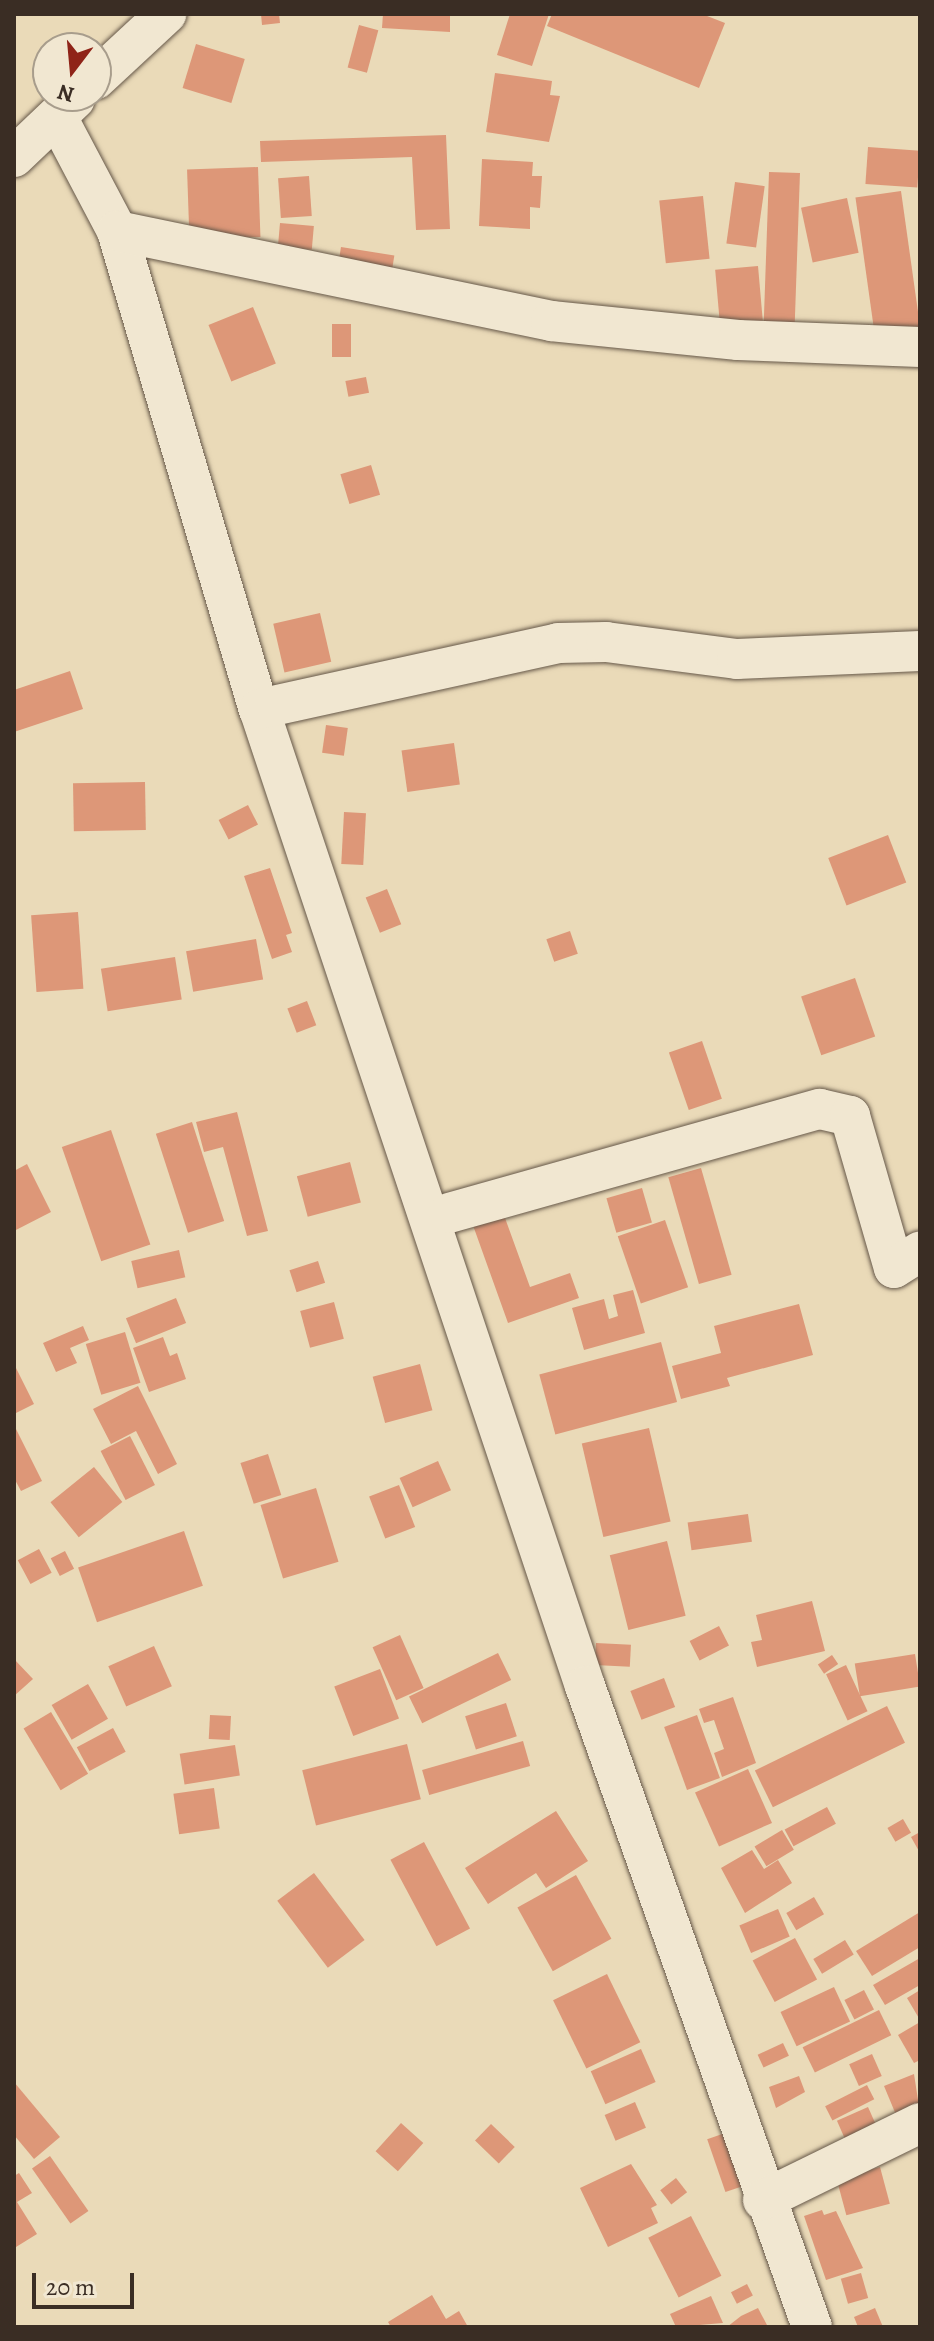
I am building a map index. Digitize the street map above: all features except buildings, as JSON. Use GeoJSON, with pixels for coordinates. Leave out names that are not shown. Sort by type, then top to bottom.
{"type":"FeatureCollection","features":[{"type":"Feature","properties":{"kind":"street"},"geometry":{"type":"LineString","coordinates":[[112,64],[166,14]]}},
{"type":"Feature","properties":{"kind":"street"},"geometry":{"type":"LineString","coordinates":[[14,157],[61,112]]}},
{"type":"Feature","properties":{"kind":"street"},"geometry":{"type":"LineString","coordinates":[[69,112],[117,231],[259,709],[585,1686],[763,2200],[812,2327]]}},
{"type":"Feature","properties":{"kind":"street"},"geometry":{"type":"LineString","coordinates":[[117,231],[551,321],[738,340],[920,347]]}},
{"type":"Feature","properties":{"kind":"street"},"geometry":{"type":"LineString","coordinates":[[259,709],[558,643],[606,642],[737,659],[920,651]]}},
{"type":"Feature","properties":{"kind":"street"},"geometry":{"type":"LineString","coordinates":[[449,1213],[820,1109],[850,1116],[894,1268],[920,1252]]}},
{"type":"Feature","properties":{"kind":"street"},"geometry":{"type":"LineString","coordinates":[[763,2200],[920,2123]]}}]}
